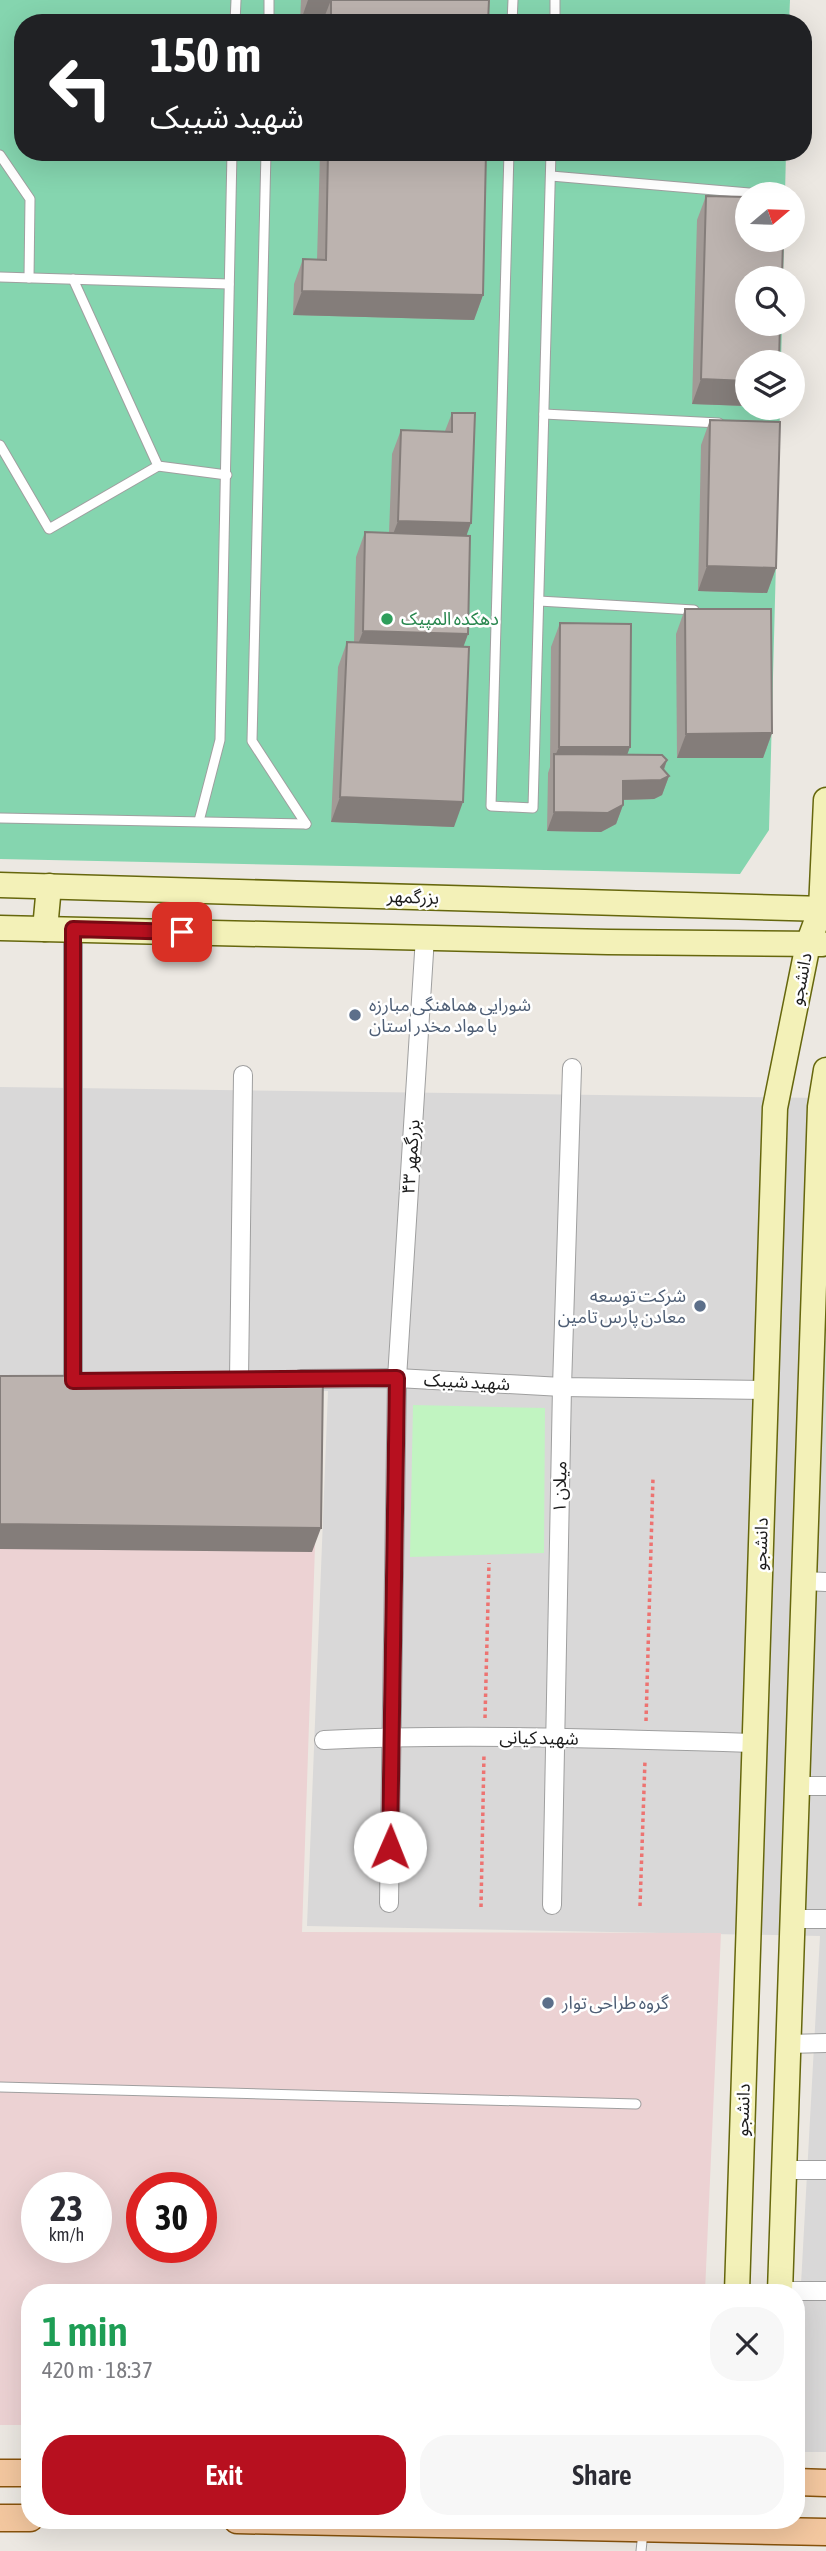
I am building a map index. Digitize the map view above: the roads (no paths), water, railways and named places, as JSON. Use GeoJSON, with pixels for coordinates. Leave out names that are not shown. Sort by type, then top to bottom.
{"type":"FeatureCollection","features":[{"type":"Feature","properties":{"kind":"main road","name":"دانشجو"},"geometry":{"type":"LineString","coordinates":[[737,2284],[775,1108],[824,909],[826,800]]}},
{"type":"Feature","properties":{"kind":"main road","name":"بزرگمهر"},"geometry":{"type":"LineString","coordinates":[[0,885],[824,909]]}},
{"type":"Feature","properties":{"kind":"main road"},"geometry":{"type":"LineString","coordinates":[[45,929],[49,886]]}},
{"type":"Feature","properties":{"kind":"main road"},"geometry":{"type":"LineString","coordinates":[[0,928],[817,944]]}},
{"type":"Feature","properties":{"kind":"main road"},"geometry":{"type":"LineString","coordinates":[[780,2284],[797,1786],[815,1581],[820,1107],[826,1070]]}},
{"type":"Feature","properties":{"kind":"main road"},"geometry":{"type":"LineString","coordinates":[[0,2473],[21,2473]]}},
{"type":"Feature","properties":{"kind":"main road"},"geometry":{"type":"LineString","coordinates":[[805,2482],[826,2483]]}},
{"type":"Feature","properties":{"kind":"main road"},"geometry":{"type":"LineString","coordinates":[[0,2518],[21,2518]]}},
{"type":"Feature","properties":{"kind":"main road"},"geometry":{"type":"LineString","coordinates":[[429,2529],[642,2539],[826,2532]]}},
{"type":"Feature","properties":{"kind":"street"},"geometry":{"type":"LineString","coordinates":[[73,929],[67,1381],[91,1379]]}},
{"type":"Feature","properties":{"kind":"street","name":"بزرگمهر ۴۳"},"geometry":{"type":"LineString","coordinates":[[388,1903],[397,1378],[425,937]]}},
{"type":"Feature","properties":{"kind":"street","name":"میلان ۱"},"geometry":{"type":"LineString","coordinates":[[552,1905],[562,1387],[572,1068]]}},
{"type":"Feature","properties":{"kind":"street"},"geometry":{"type":"LineString","coordinates":[[239,1380],[243,1075]]}},
{"type":"Feature","properties":{"kind":"street","name":"شهید شیبک"},"geometry":{"type":"LineString","coordinates":[[279,1379],[397,1378],[562,1387],[766,1390]]}},
{"type":"Feature","properties":{"kind":"street","name":"شهید کیانی"},"geometry":{"type":"LineString","coordinates":[[324,1740],[392,1737],[554,1738],[755,1743]]}},
{"type":"Feature","properties":{"kind":"street"},"geometry":{"type":"LineString","coordinates":[[797,1786],[826,1786]]}},
{"type":"Feature","properties":{"kind":"street"},"geometry":{"type":"LineString","coordinates":[[792,1919],[826,1919]]}},
{"type":"Feature","properties":{"kind":"street"},"geometry":{"type":"LineString","coordinates":[[788,2044],[826,2043]]}},
{"type":"Feature","properties":{"kind":"street"},"geometry":{"type":"LineString","coordinates":[[784,2170],[826,2170]]}},
{"type":"Feature","properties":{"kind":"street"},"geometry":{"type":"LineString","coordinates":[[805,2291],[826,2291]]}},
{"type":"Feature","properties":{"kind":"lane"},"geometry":{"type":"LineString","coordinates":[[0,155],[30,199],[29,278]]}},
{"type":"Feature","properties":{"kind":"lane"},"geometry":{"type":"LineString","coordinates":[[199,821],[220,740],[232,161]]}},
{"type":"Feature","properties":{"kind":"lane"},"geometry":{"type":"LineString","coordinates":[[0,818],[306,824],[252,741],[266,161]]}},
{"type":"Feature","properties":{"kind":"lane"},"geometry":{"type":"LineString","coordinates":[[509,161],[491,806],[533,808],[551,161]]}},
{"type":"Feature","properties":{"kind":"lane"},"geometry":{"type":"LineString","coordinates":[[551,176],[735,192]]}},
{"type":"Feature","properties":{"kind":"lane"},"geometry":{"type":"LineString","coordinates":[[0,277],[229,284]]}},
{"type":"Feature","properties":{"kind":"lane"},"geometry":{"type":"LineString","coordinates":[[73,279],[158,466]]}},
{"type":"Feature","properties":{"kind":"lane"},"geometry":{"type":"LineString","coordinates":[[544,414],[736,424]]}},
{"type":"Feature","properties":{"kind":"lane"},"geometry":{"type":"LineString","coordinates":[[0,445],[49,529],[158,466],[227,475]]}},
{"type":"Feature","properties":{"kind":"lane"},"geometry":{"type":"LineString","coordinates":[[539,601],[705,611]]}},
{"type":"Feature","properties":{"kind":"lane"},"geometry":{"type":"LineString","coordinates":[[0,2087],[636,2104]]}},
{"type":"Feature","properties":{"kind":"place","name":"دهکده المپیک"},"geometry":{"type":"Point","coordinates":[387,619]}},
{"type":"Feature","properties":{"kind":"place","name":"شورایی هماهنگی مبارزه با مواد مخدر استان"},"geometry":{"type":"Point","coordinates":[355,1015]}},
{"type":"Feature","properties":{"kind":"place","name":"شرکت توسعه معادن پارس تامین"},"geometry":{"type":"Point","coordinates":[700,1306]}},
{"type":"Feature","properties":{"kind":"place","name":"گروه طراحی توار"},"geometry":{"type":"Point","coordinates":[548,2003]}}]}
